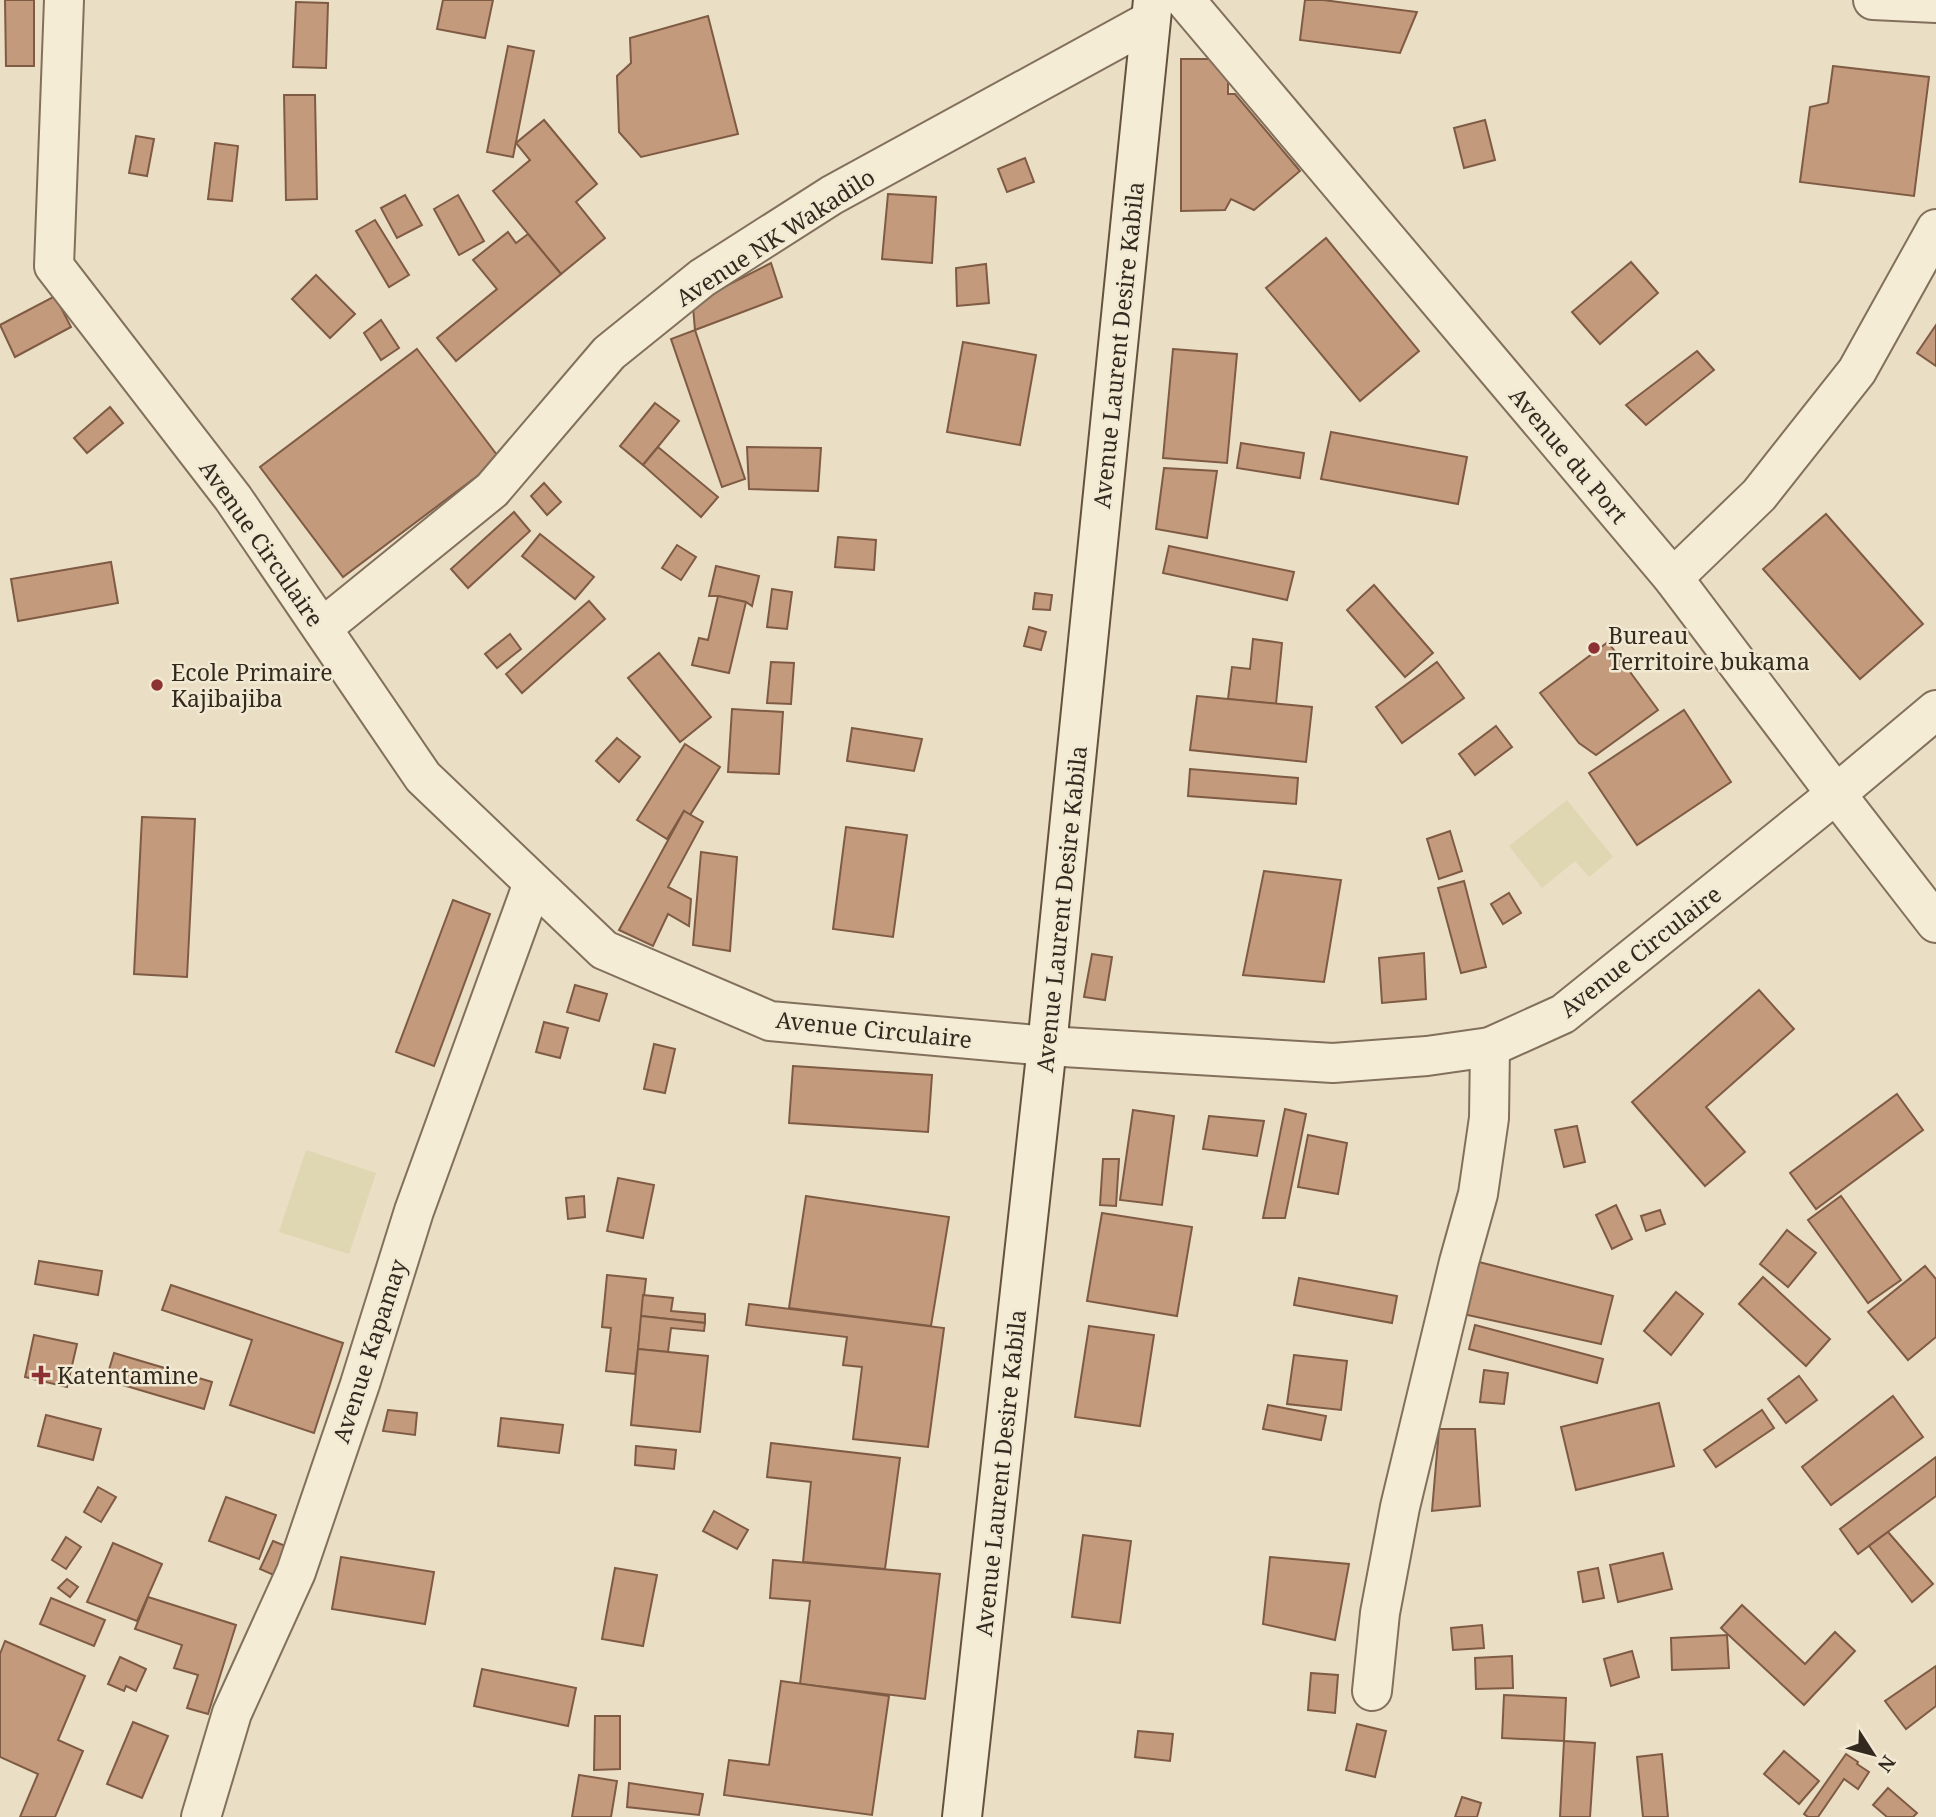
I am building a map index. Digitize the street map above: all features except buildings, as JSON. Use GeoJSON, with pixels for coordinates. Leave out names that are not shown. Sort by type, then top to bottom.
{"type":"FeatureCollection","features":[{"type":"Feature","properties":{"kind":"street","name":"Avenue Circulaire"},"geometry":{"type":"LineString","coordinates":[[64,0],[54,266],[233,498],[423,777],[604,950],[769,1021],[1047,1046],[1334,1063],[1427,1056],[1490,1047],[1563,1014],[1936,710]]}},
{"type":"Feature","properties":{"kind":"street","name":"Avenue du Port"},"geometry":{"type":"LineString","coordinates":[[1185,0],[1673,578],[1936,923]]}},
{"type":"Feature","properties":{"kind":"street"},"geometry":{"type":"LineString","coordinates":[[1873,0],[1936,3]]}},
{"type":"Feature","properties":{"kind":"street","name":"Avenue NK Wakadilo"},"geometry":{"type":"LineString","coordinates":[[322,628],[492,490],[609,354],[702,278],[832,195],[1152,11]]}},
{"type":"Feature","properties":{"kind":"street","name":"Avenue Laurent Desire Kabila"},"geometry":{"type":"LineString","coordinates":[[962,1817],[1047,1046],[1152,11]]}},
{"type":"Feature","properties":{"kind":"street"},"geometry":{"type":"LineString","coordinates":[[1673,578],[1759,495],[1857,371],[1936,229]]}},
{"type":"Feature","properties":{"kind":"street","name":"Avenue Kapamay"},"geometry":{"type":"LineString","coordinates":[[201,1817],[232,1713],[296,1572],[360,1384],[414,1211],[533,883]]}},
{"type":"Feature","properties":{"kind":"street"},"geometry":{"type":"LineString","coordinates":[[1372,1691],[1380,1613],[1400,1507],[1478,1194],[1489,1118],[1490,1047]]}},
{"type":"Feature","properties":{"kind":"shaded area"},"geometry":{"type":"Polygon","coordinates":[[[1567,800],[1613,857],[1589,877],[1575,861],[1542,888],[1509,846],[1567,800]]]}},
{"type":"Feature","properties":{"kind":"shaded area"},"geometry":{"type":"Polygon","coordinates":[[[306,1150],[376,1173],[349,1254],[279,1232],[306,1150]]]}},
{"type":"Feature","properties":{"kind":"place","name":"Bureau Territoire bukama"},"geometry":{"type":"Point","coordinates":[1594,648]}},
{"type":"Feature","properties":{"kind":"place","name":"Ecole Primaire Kajibajiba"},"geometry":{"type":"Point","coordinates":[157,685]}},
{"type":"Feature","properties":{"kind":"place","name":"Katentamine"},"geometry":{"type":"Point","coordinates":[41,1375]}}]}
